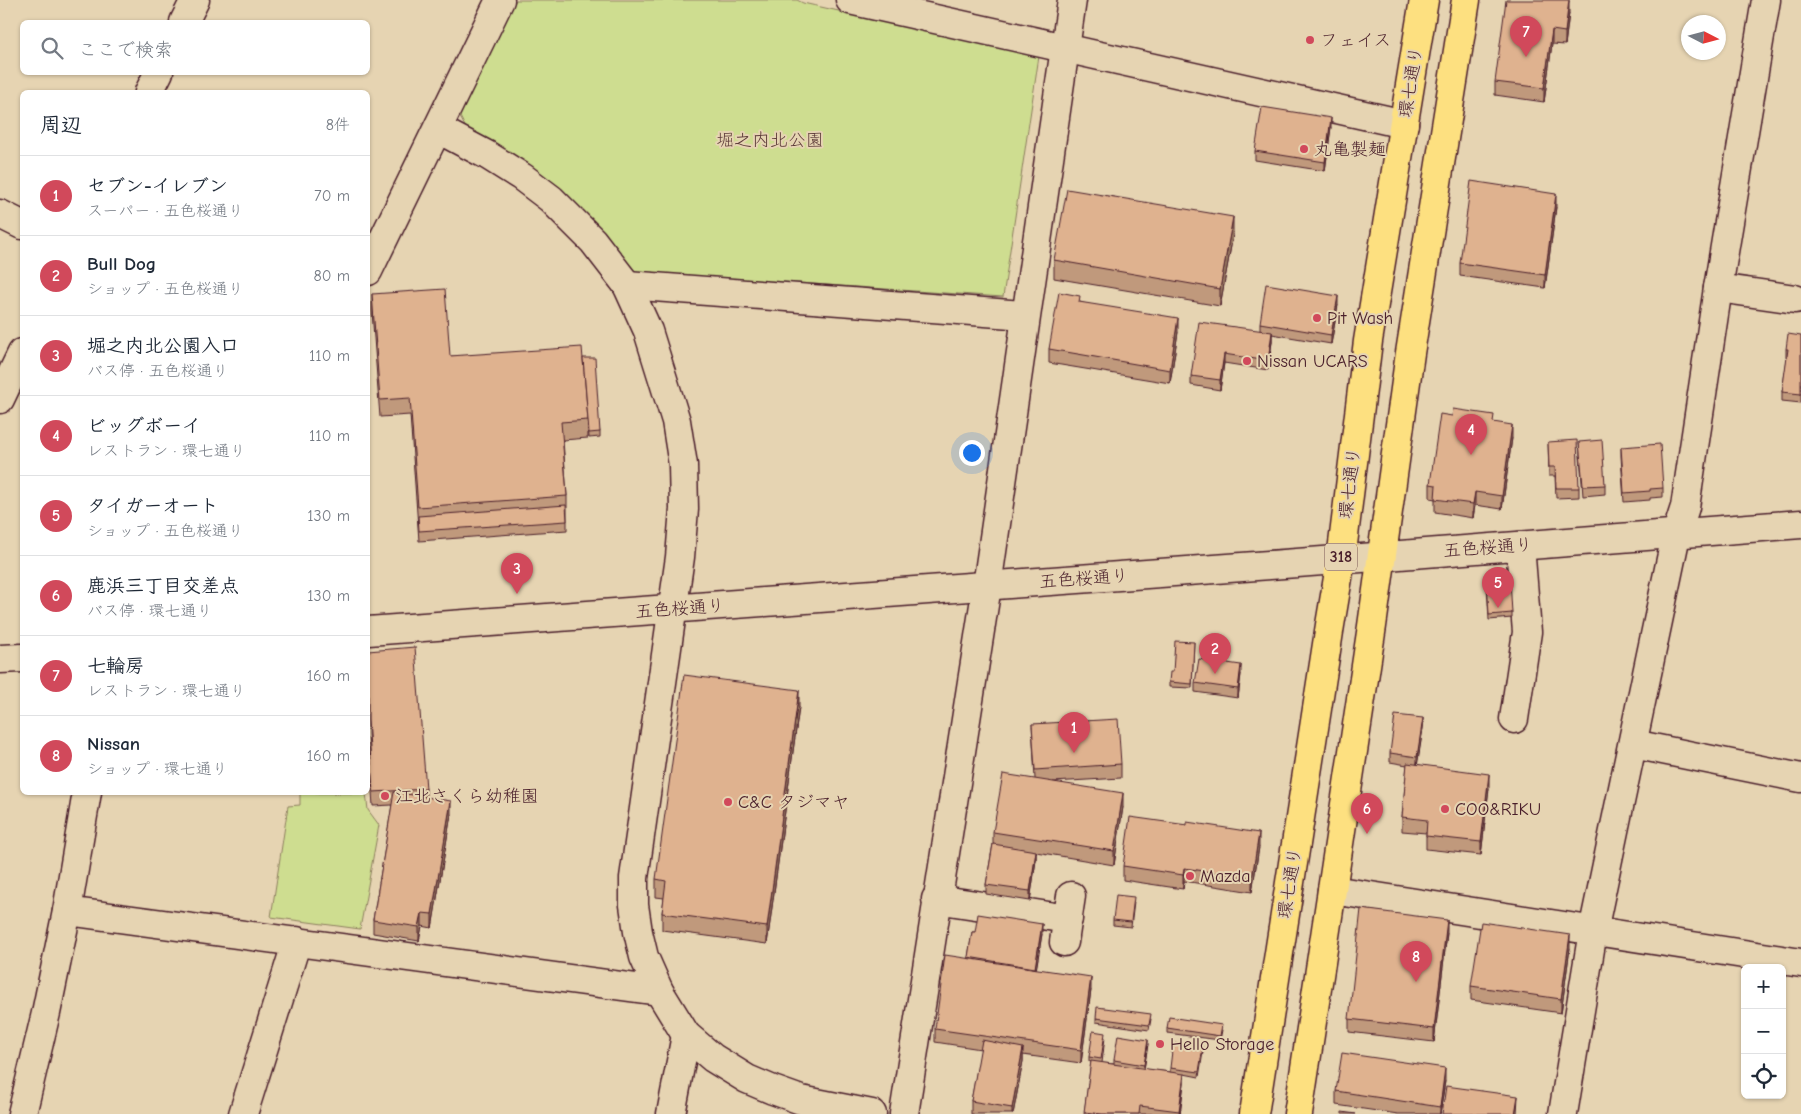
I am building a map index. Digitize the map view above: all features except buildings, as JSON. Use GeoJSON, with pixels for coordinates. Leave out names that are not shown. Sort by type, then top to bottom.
{"type":"FeatureCollection","features":[{"type":"Feature","properties":{"kind":"main road","name":"環七通り"},"geometry":{"type":"LineString","coordinates":[[1254,1114],[1341,560],[1368,341],[1424,0]]}},
{"type":"Feature","properties":{"kind":"main road","name":"318"},"geometry":{"type":"LineString","coordinates":[[1298,1114],[1382,556],[1410,353],[1466,0]]}},
{"type":"Feature","properties":{"kind":"street"},"geometry":{"type":"LineString","coordinates":[[185,20],[195,0]]}},
{"type":"Feature","properties":{"kind":"street"},"geometry":{"type":"LineString","coordinates":[[370,266],[500,0]]}},
{"type":"Feature","properties":{"kind":"street"},"geometry":{"type":"LineString","coordinates":[[850,0],[1404,124]]}},
{"type":"Feature","properties":{"kind":"street"},"geometry":{"type":"LineString","coordinates":[[904,1114],[986,586],[1072,0]]}},
{"type":"Feature","properties":{"kind":"street"},"geometry":{"type":"LineString","coordinates":[[1563,1114],[1593,930],[1676,535],[1685,507],[1718,288],[1766,0]]}},
{"type":"Feature","properties":{"kind":"street"},"geometry":{"type":"LineString","coordinates":[[150,90],[158,75]]}},
{"type":"Feature","properties":{"kind":"street"},"geometry":{"type":"LineString","coordinates":[[438,128],[522,177],[551,199],[593,241],[627,285],[648,331],[664,377],[676,421],[683,465],[684,509],[674,609],[634,878],[634,904],[644,957],[659,991],[686,1035],[713,1058],[748,1079],[801,1100],[872,1114]]}},
{"type":"Feature","properties":{"kind":"street"},"geometry":{"type":"LineString","coordinates":[[0,214],[20,224]]}},
{"type":"Feature","properties":{"kind":"street"},"geometry":{"type":"LineString","coordinates":[[627,285],[1025,315]]}},
{"type":"Feature","properties":{"kind":"street"},"geometry":{"type":"LineString","coordinates":[[1718,288],[1795,299]]}},
{"type":"Feature","properties":{"kind":"street"},"geometry":{"type":"LineString","coordinates":[[0,399],[20,356]]}},
{"type":"Feature","properties":{"kind":"street","name":"五色桜通り"},"geometry":{"type":"LineString","coordinates":[[370,631],[1676,535],[1801,524]]}},
{"type":"Feature","properties":{"kind":"street"},"geometry":{"type":"LineString","coordinates":[[1514,719],[1527,632],[1520,546]]}},
{"type":"Feature","properties":{"kind":"street"},"geometry":{"type":"LineString","coordinates":[[0,660],[20,658]]}},
{"type":"Feature","properties":{"kind":"street"},"geometry":{"type":"LineString","coordinates":[[1633,744],[1801,778]]}},
{"type":"Feature","properties":{"kind":"street"},"geometry":{"type":"LineString","coordinates":[[22,1114],[46,1013],[67,911],[86,795]]}},
{"type":"Feature","properties":{"kind":"street"},"geometry":{"type":"LineString","coordinates":[[1332,890],[1801,963]]}},
{"type":"Feature","properties":{"kind":"street"},"geometry":{"type":"LineString","coordinates":[[936,899],[1067,919]]}},
{"type":"Feature","properties":{"kind":"street"},"geometry":{"type":"LineString","coordinates":[[67,911],[659,991]]}},
{"type":"Feature","properties":{"kind":"street"},"geometry":{"type":"LineString","coordinates":[[243,1114],[296,941]]}},
{"type":"Feature","properties":{"kind":"street"},"geometry":{"type":"LineString","coordinates":[[671,1114],[686,1035]]}},
{"type":"Feature","properties":{"kind":"green space","name":"堀之内北公園"},"geometry":{"type":"Polygon","coordinates":[[[516,0],[797,0],[803,3],[1039,56],[1003,297],[637,272],[626,264],[568,197],[535,172],[468,132],[459,115],[516,0]]]}},
{"type":"Feature","properties":{"kind":"green space"},"geometry":{"type":"Polygon","coordinates":[[[300,795],[366,795],[368,810],[379,825],[360,929],[271,917],[288,806],[300,805],[300,795]]]}},
{"type":"Feature","properties":{"kind":"place","name":"フェイス"},"geometry":{"type":"Point","coordinates":[1310,40]}},
{"type":"Feature","properties":{"kind":"place","name":"七輪房"},"geometry":{"type":"Point","coordinates":[1526,57]}},
{"type":"Feature","properties":{"kind":"place","name":"丸亀製麺"},"geometry":{"type":"Point","coordinates":[1304,149]}},
{"type":"Feature","properties":{"kind":"place","name":"Pit Wash"},"geometry":{"type":"Point","coordinates":[1317,318]}},
{"type":"Feature","properties":{"kind":"place","name":"Nissan UCARS"},"geometry":{"type":"Point","coordinates":[1247,361]}},
{"type":"Feature","properties":{"kind":"place","name":"ビッグボーイ"},"geometry":{"type":"Point","coordinates":[1471,455]}},
{"type":"Feature","properties":{"kind":"place","name":"堀之内北公園入口"},"geometry":{"type":"Point","coordinates":[517,594]}},
{"type":"Feature","properties":{"kind":"place","name":"タイガーオート"},"geometry":{"type":"Point","coordinates":[1498,608]}},
{"type":"Feature","properties":{"kind":"place","name":"Bull Dog"},"geometry":{"type":"Point","coordinates":[1215,674]}},
{"type":"Feature","properties":{"kind":"place","name":"セブン-イレブン"},"geometry":{"type":"Point","coordinates":[1074,753]}},
{"type":"Feature","properties":{"kind":"place","name":"江北さくら幼稚園"},"geometry":{"type":"Point","coordinates":[385,796]}},
{"type":"Feature","properties":{"kind":"place","name":"C&C タジマヤ"},"geometry":{"type":"Point","coordinates":[728,802]}},
{"type":"Feature","properties":{"kind":"place","name":"COO&RIKU"},"geometry":{"type":"Point","coordinates":[1445,809]}},
{"type":"Feature","properties":{"kind":"place","name":"鹿浜三丁目交差点"},"geometry":{"type":"Point","coordinates":[1367,834]}},
{"type":"Feature","properties":{"kind":"place","name":"Mazda"},"geometry":{"type":"Point","coordinates":[1190,876]}},
{"type":"Feature","properties":{"kind":"place","name":"Nissan"},"geometry":{"type":"Point","coordinates":[1416,982]}},
{"type":"Feature","properties":{"kind":"place","name":"Hello Storage"},"geometry":{"type":"Point","coordinates":[1160,1044]}}]}
